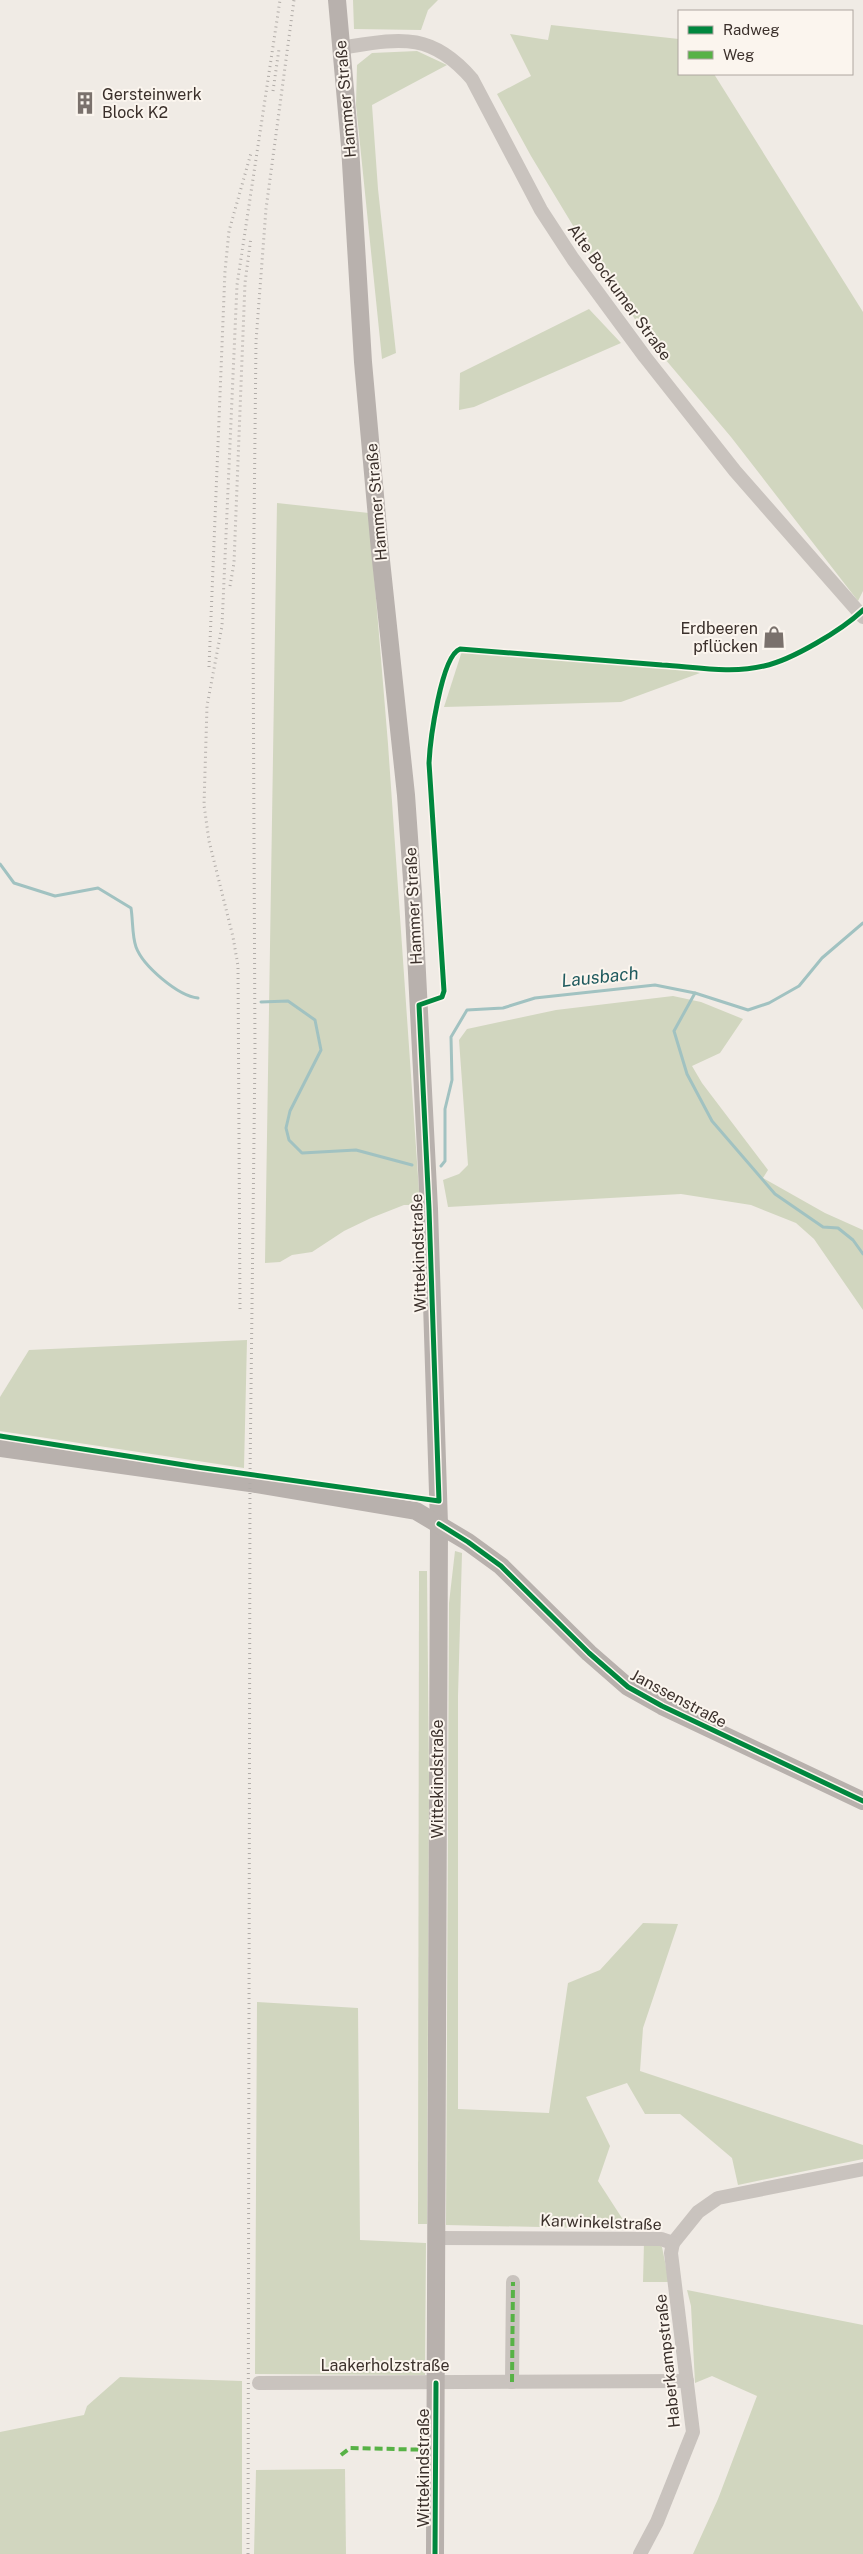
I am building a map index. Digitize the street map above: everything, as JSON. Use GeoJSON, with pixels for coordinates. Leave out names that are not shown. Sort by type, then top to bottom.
{"type":"FeatureCollection","features":[{"type":"Feature","properties":{"kind":"main road","name":"Hammer Straße"},"geometry":{"type":"LineString","coordinates":[[337,0],[350,146],[364,362],[379,542],[406,795],[419,1004]]}},
{"type":"Feature","properties":{"kind":"main road","name":"Wittekindstraße"},"geometry":{"type":"LineString","coordinates":[[419,1004],[436,1383],[439,1524],[435,2554]]}},
{"type":"Feature","properties":{"kind":"main road","name":"Janssenstraße"},"geometry":{"type":"LineString","coordinates":[[0,1448],[234,1481],[398,1507],[416,1512],[439,1524],[501,1566],[613,1675],[634,1691],[863,1801]]}},
{"type":"Feature","properties":{"kind":"street","name":"Alte Bockumer Straße"},"geometry":{"type":"LineString","coordinates":[[340,48],[372,43],[424,42],[448,54],[460,64],[472,78],[541,210],[573,259],[645,358],[735,471],[862,613]]}},
{"type":"Feature","properties":{"kind":"street","name":"Karwinkelstraße"},"geometry":{"type":"LineString","coordinates":[[436,2238],[661,2239],[673,2243],[698,2212],[718,2198],[863,2170]]}},
{"type":"Feature","properties":{"kind":"street","name":"Haberkampstraße"},"geometry":{"type":"LineString","coordinates":[[640,2554],[656,2522],[693,2432],[672,2253],[673,2243]]}},
{"type":"Feature","properties":{"kind":"street"},"geometry":{"type":"LineString","coordinates":[[512,2382],[513,2282]]}},
{"type":"Feature","properties":{"kind":"street","name":"Laakerholzstraße"},"geometry":{"type":"LineString","coordinates":[[259,2383],[687,2381]]}},
{"type":"Feature","properties":{"kind":"green space"},"geometry":{"type":"Polygon","coordinates":[[[353,0],[438,0],[428,10],[421,30],[354,29],[353,0]]]}},
{"type":"Feature","properties":{"kind":"green space"},"geometry":{"type":"Polygon","coordinates":[[[551,25],[678,39],[678,75],[715,75],[863,312],[863,591],[858,601],[731,437],[643,333],[630,311],[601,272],[531,156],[497,94],[531,76],[510,34],[548,40],[551,25]]]}},
{"type":"Feature","properties":{"kind":"green space"},"geometry":{"type":"Polygon","coordinates":[[[417,51],[447,65],[372,105],[378,189],[396,353],[382,359],[356,105],[357,65],[372,53],[417,51]]]}},
{"type":"Feature","properties":{"kind":"green space"},"geometry":{"type":"Polygon","coordinates":[[[589,309],[621,343],[474,407],[459,410],[460,373],[589,309]]]}},
{"type":"Feature","properties":{"kind":"green space"},"geometry":{"type":"Polygon","coordinates":[[[277,503],[369,513],[388,744],[420,1205],[404,1205],[371,1218],[344,1231],[312,1252],[292,1255],[280,1262],[265,1263],[277,503]]]}},
{"type":"Feature","properties":{"kind":"green space"},"geometry":{"type":"Polygon","coordinates":[[[462,651],[680,668],[700,673],[621,702],[444,707],[462,651]]]}},
{"type":"Feature","properties":{"kind":"green space"},"geometry":{"type":"Polygon","coordinates":[[[673,996],[701,1002],[743,1019],[720,1053],[692,1066],[702,1083],[768,1170],[763,1178],[825,1213],[863,1230],[863,1310],[814,1239],[796,1223],[751,1205],[681,1194],[448,1207],[443,1180],[459,1174],[468,1165],[459,1040],[467,1029],[556,1010],[673,996]]]}},
{"type":"Feature","properties":{"kind":"green space"},"geometry":{"type":"Polygon","coordinates":[[[247,1340],[244,1468],[0,1431],[0,1397],[29,1350],[247,1340]]]}},
{"type":"Feature","properties":{"kind":"green space"},"geometry":{"type":"Polygon","coordinates":[[[455,1551],[462,1553],[458,1696],[458,2109],[549,2113],[568,1983],[600,1970],[643,1923],[678,1924],[643,2028],[640,2071],[863,2145],[863,2159],[738,2185],[732,2158],[680,2114],[645,2114],[627,2083],[586,2097],[610,2146],[598,2181],[629,2229],[446,2225],[449,1603],[455,1551]]]}},
{"type":"Feature","properties":{"kind":"green space"},"geometry":{"type":"Polygon","coordinates":[[[419,1571],[427,1571],[429,1778],[427,2224],[418,2224],[419,1571]]]}},
{"type":"Feature","properties":{"kind":"green space"},"geometry":{"type":"Polygon","coordinates":[[[257,2002],[358,2008],[360,2240],[426,2243],[425,2375],[255,2374],[257,2002]]]}},
{"type":"Feature","properties":{"kind":"green space"},"geometry":{"type":"Polygon","coordinates":[[[644,2242],[655,2242],[662,2247],[669,2282],[643,2282],[644,2242]]]}},
{"type":"Feature","properties":{"kind":"green space"},"geometry":{"type":"Polygon","coordinates":[[[687,2290],[863,2325],[863,2554],[693,2554],[718,2499],[757,2396],[712,2376],[695,2383],[691,2306],[687,2290]]]}},
{"type":"Feature","properties":{"kind":"green space"},"geometry":{"type":"Polygon","coordinates":[[[120,2377],[242,2381],[242,2554],[0,2554],[0,2432],[84,2415],[87,2406],[120,2377]]]}},
{"type":"Feature","properties":{"kind":"green space"},"geometry":{"type":"Polygon","coordinates":[[[345,2469],[346,2554],[254,2554],[256,2470],[345,2469]]]}},
{"type":"Feature","properties":{"kind":"waterway","name":"Lausbach"},"geometry":{"type":"LineString","coordinates":[[0,864],[14,883],[55,896],[98,888],[131,908],[133,933],[140,955],[153,971],[171,986],[198,998]]}},
{"type":"Feature","properties":{"kind":"waterway","name":"Lausbach"},"geometry":{"type":"LineString","coordinates":[[441,1166],[445,1161],[445,1109],[452,1080],[451,1037],[467,1010],[503,1008],[535,998],[655,985],[695,993],[748,1010],[769,1003],[799,986],[822,958],[863,923]]}},
{"type":"Feature","properties":{"kind":"waterway"},"geometry":{"type":"LineString","coordinates":[[695,993],[674,1031],[687,1074],[712,1121],[775,1194],[823,1227],[838,1228],[853,1240],[863,1254]]}},
{"type":"Feature","properties":{"kind":"waterway","name":"Lausbach"},"geometry":{"type":"LineString","coordinates":[[261,1002],[288,1001],[315,1020],[321,1050],[290,1111],[286,1128],[289,1140],[302,1153],[356,1150],[412,1165]]}},
{"type":"Feature","properties":{"kind":"railway"},"geometry":{"type":"LineString","coordinates":[[240,1309],[238,966],[233,937],[209,841],[204,805],[207,706],[222,626],[237,285],[280,0]]}},
{"type":"Feature","properties":{"kind":"railway"},"geometry":{"type":"LineString","coordinates":[[248,2554],[250,1475],[255,1052],[253,621],[256,341],[266,209],[294,0]]}},
{"type":"Feature","properties":{"kind":"railway"},"geometry":{"type":"LineString","coordinates":[[273,91],[279,49]]}},
{"type":"Feature","properties":{"kind":"railway"},"geometry":{"type":"LineString","coordinates":[[209,667],[225,271],[229,231],[251,153]]}},
{"type":"Feature","properties":{"kind":"railway"},"geometry":{"type":"LineString","coordinates":[[230,586],[234,563],[245,283],[251,237]]}},
{"type":"Feature","properties":{"kind":"marked path"},"geometry":{"type":"LineString","coordinates":[[512,2382],[513,2282]]}},
{"type":"Feature","properties":{"kind":"marked path"},"geometry":{"type":"LineString","coordinates":[[341,2455],[350,2448],[435,2450]]}},
{"type":"Feature","properties":{"kind":"cycle path"},"geometry":{"type":"LineString","coordinates":[[0,1436],[197,1467],[439,1501],[429,1209],[419,1005],[442,997],[444,991],[429,763],[438,701],[447,667],[453,655],[460,649],[739,670],[764,666],[788,658],[843,626],[863,610]]}},
{"type":"Feature","properties":{"kind":"cycle path"},"geometry":{"type":"LineString","coordinates":[[439,1524],[501,1566],[589,1653],[628,1687],[662,1706],[863,1801]]}},
{"type":"Feature","properties":{"kind":"cycle path"},"geometry":{"type":"LineString","coordinates":[[435,2554],[436,2383]]}},
{"type":"Feature","properties":{"kind":"place","name":"Gersteinwerk Block K2"},"geometry":{"type":"Point","coordinates":[85,103]}},
{"type":"Feature","properties":{"kind":"place","name":"Erdbeeren pflücken"},"geometry":{"type":"Point","coordinates":[774,637]}}]}
